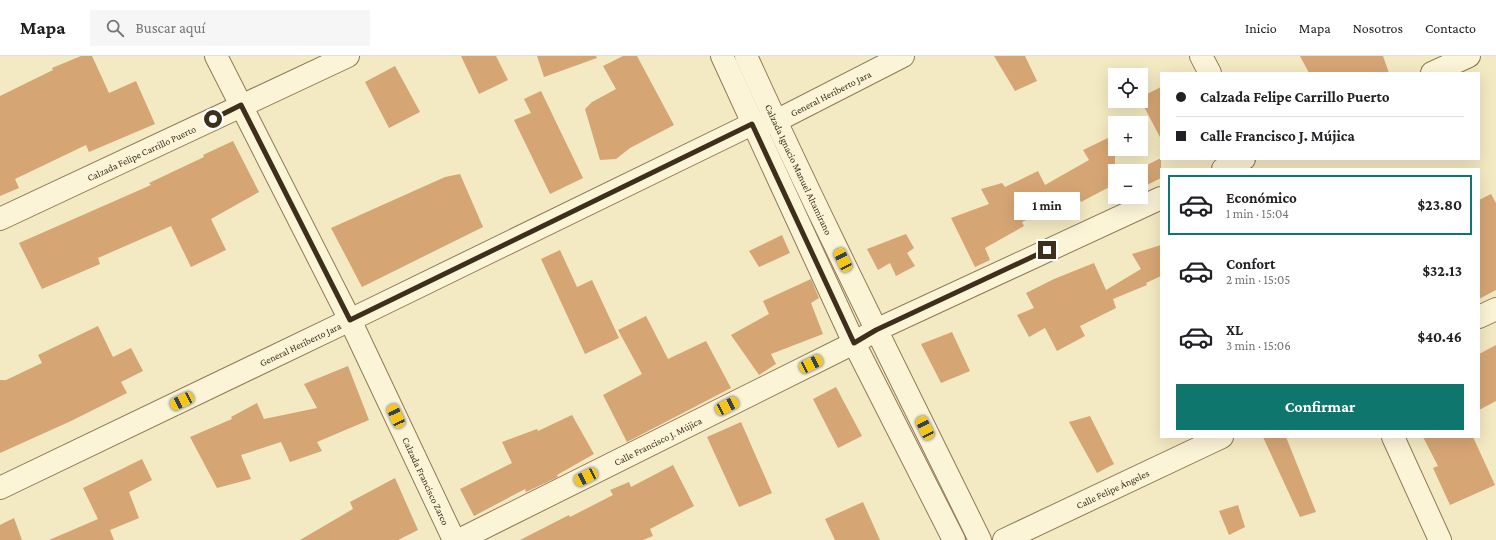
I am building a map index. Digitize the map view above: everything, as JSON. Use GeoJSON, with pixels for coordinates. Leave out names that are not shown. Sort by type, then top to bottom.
{"type":"FeatureCollection","features":[{"type":"Feature","properties":{"kind":"street","name":"Calzada Francisco Zarco"},"geometry":{"type":"LineString","coordinates":[[216,56],[350,320],[454,540]]}},
{"type":"Feature","properties":{"kind":"street","name":"Calzada Felipe Carrillo Puerto"},"geometry":{"type":"LineString","coordinates":[[0,219],[348,56]]}},
{"type":"Feature","properties":{"kind":"street"},"geometry":{"type":"LineString","coordinates":[[722,56],[854,343],[954,540]]}},
{"type":"Feature","properties":{"kind":"street","name":"Calzada Ignacio Manuel Altamirano"},"geometry":{"type":"LineString","coordinates":[[746,56],[876,330],[980,540]]}},
{"type":"Feature","properties":{"kind":"street","name":"General Heriberto Jara"},"geometry":{"type":"LineString","coordinates":[[0,488],[350,320],[752,124],[776,121],[903,56]]}},
{"type":"Feature","properties":{"kind":"street"},"geometry":{"type":"LineString","coordinates":[[1201,56],[1209,72]]}},
{"type":"Feature","properties":{"kind":"street"},"geometry":{"type":"LineString","coordinates":[[1434,72],[1469,56]]}},
{"type":"Feature","properties":{"kind":"street"},"geometry":{"type":"LineString","coordinates":[[1225,168],[1242,160]]}},
{"type":"Feature","properties":{"kind":"street","name":"Calle Francisco J. Mújica"},"geometry":{"type":"LineString","coordinates":[[458,540],[854,343],[876,330],[1160,198]]}},
{"type":"Feature","properties":{"kind":"street"},"geometry":{"type":"LineString","coordinates":[[1480,316],[1496,309]]}},
{"type":"Feature","properties":{"kind":"street","name":"Calle Felipe Ángeles"},"geometry":{"type":"LineString","coordinates":[[1004,540],[1220,438]]}},
{"type":"Feature","properties":{"kind":"street"},"geometry":{"type":"LineString","coordinates":[[1394,438],[1440,540]]}},
{"type":"Feature","properties":{"kind":"building"},"geometry":{"type":"Polygon","coordinates":[[[81,56],[92,56],[109,93],[136,81],[155,124],[89,152],[86,145],[15,179],[19,188],[0,196],[0,96],[53,70],[52,68],[81,56]]]}},
{"type":"Feature","properties":{"kind":"building"},"geometry":{"type":"Polygon","coordinates":[[[461,56],[496,56],[508,80],[479,94],[461,56]]]}},
{"type":"Feature","properties":{"kind":"building"},"geometry":{"type":"Polygon","coordinates":[[[537,56],[596,56],[597,58],[544,77],[537,56]]]}},
{"type":"Feature","properties":{"kind":"building"},"geometry":{"type":"Polygon","coordinates":[[[623,56],[637,56],[674,125],[630,148],[616,159],[600,160],[585,109],[592,102],[616,89],[603,66],[623,56]]]}},
{"type":"Feature","properties":{"kind":"building"},"geometry":{"type":"Polygon","coordinates":[[[994,56],[1025,56],[1037,81],[1015,91],[994,56]]]}},
{"type":"Feature","properties":{"kind":"building"},"geometry":{"type":"Polygon","coordinates":[[[1300,56],[1383,56],[1389,72],[1308,72],[1300,56]]]}},
{"type":"Feature","properties":{"kind":"building"},"geometry":{"type":"Polygon","coordinates":[[[395,66],[420,112],[389,128],[365,82],[395,66]]]}},
{"type":"Feature","properties":{"kind":"building"},"geometry":{"type":"Polygon","coordinates":[[[1160,88],[1160,137],[1145,108],[1148,108],[1148,94],[1160,88]]]}},
{"type":"Feature","properties":{"kind":"building"},"geometry":{"type":"Polygon","coordinates":[[[541,91],[583,178],[550,194],[514,120],[531,113],[524,99],[541,91]]]}},
{"type":"Feature","properties":{"kind":"building"},"geometry":{"type":"Polygon","coordinates":[[[1108,138],[1108,156],[1115,156],[1115,164],[1108,164],[1108,188],[1081,202],[1078,196],[1022,222],[1024,226],[985,248],[990,260],[975,267],[951,218],[989,204],[981,189],[1002,183],[1005,187],[1038,171],[1045,185],[1089,160],[1083,150],[1108,138]]]}},
{"type":"Feature","properties":{"kind":"building"},"geometry":{"type":"Polygon","coordinates":[[[233,141],[259,192],[211,219],[226,250],[191,267],[171,226],[98,258],[100,264],[42,289],[19,243],[151,185],[149,183],[204,157],[203,155],[233,141]]]}},
{"type":"Feature","properties":{"kind":"building"},"geometry":{"type":"Polygon","coordinates":[[[1160,158],[1161,168],[1160,178],[1148,184],[1148,164],[1160,158]]]}},
{"type":"Feature","properties":{"kind":"building"},"geometry":{"type":"Polygon","coordinates":[[[460,174],[483,227],[362,287],[331,228],[445,177],[460,174]]]}},
{"type":"Feature","properties":{"kind":"building"},"geometry":{"type":"Polygon","coordinates":[[[1491,194],[1496,203],[1496,290],[1480,298],[1480,200],[1491,194]]]}},
{"type":"Feature","properties":{"kind":"building"},"geometry":{"type":"Polygon","coordinates":[[[906,234],[914,248],[907,253],[915,266],[896,276],[890,263],[878,270],[867,249],[906,234]]]}},
{"type":"Feature","properties":{"kind":"building"},"geometry":{"type":"Polygon","coordinates":[[[782,235],[790,253],[759,267],[749,251],[782,235]]]}},
{"type":"Feature","properties":{"kind":"building"},"geometry":{"type":"Polygon","coordinates":[[[1160,245],[1160,276],[1146,283],[1147,285],[1113,299],[1116,308],[1080,326],[1085,336],[1057,351],[1045,328],[1029,337],[1017,315],[1034,308],[1026,293],[1054,279],[1094,263],[1106,290],[1141,269],[1132,254],[1160,245]]]}},
{"type":"Feature","properties":{"kind":"building"},"geometry":{"type":"Polygon","coordinates":[[[560,250],[577,287],[592,280],[619,338],[585,354],[541,259],[560,250]]]}},
{"type":"Feature","properties":{"kind":"building"},"geometry":{"type":"Polygon","coordinates":[[[811,279],[819,298],[811,303],[823,334],[771,354],[776,364],[759,375],[731,335],[769,314],[763,301],[811,279]]]}},
{"type":"Feature","properties":{"kind":"building"},"geometry":{"type":"Polygon","coordinates":[[[646,316],[668,359],[706,341],[731,388],[627,442],[603,395],[642,374],[618,330],[646,316]]]}},
{"type":"Feature","properties":{"kind":"building"},"geometry":{"type":"Polygon","coordinates":[[[98,326],[113,357],[131,348],[143,371],[121,382],[127,393],[71,421],[0,453],[0,380],[6,380],[42,363],[38,355],[98,326]]]}},
{"type":"Feature","properties":{"kind":"building"},"geometry":{"type":"Polygon","coordinates":[[[952,332],[970,371],[941,383],[921,344],[952,332]]]}},
{"type":"Feature","properties":{"kind":"building"},"geometry":{"type":"Polygon","coordinates":[[[1496,345],[1496,401],[1480,409],[1480,353],[1496,345]]]}},
{"type":"Feature","properties":{"kind":"building"},"geometry":{"type":"Polygon","coordinates":[[[348,366],[369,420],[317,442],[322,451],[290,462],[281,442],[241,455],[251,479],[217,488],[190,437],[232,419],[231,417],[257,403],[264,419],[317,408],[304,384],[348,366]]]}},
{"type":"Feature","properties":{"kind":"building"},"geometry":{"type":"Polygon","coordinates":[[[836,387],[862,436],[838,448],[813,399],[836,387]]]}},
{"type":"Feature","properties":{"kind":"building"},"geometry":{"type":"Polygon","coordinates":[[[572,415],[594,454],[557,475],[558,477],[526,492],[525,489],[474,516],[460,489],[512,463],[502,442],[537,429],[538,431],[572,415]]]}},
{"type":"Feature","properties":{"kind":"building"},"geometry":{"type":"Polygon","coordinates":[[[1090,416],[1114,464],[1097,473],[1069,422],[1090,416]]]}},
{"type":"Feature","properties":{"kind":"building"},"geometry":{"type":"Polygon","coordinates":[[[741,422],[772,493],[739,507],[707,437],[741,422]]]}},
{"type":"Feature","properties":{"kind":"building"},"geometry":{"type":"Polygon","coordinates":[[[1263,438],[1286,438],[1316,512],[1300,517],[1263,438]]]}},
{"type":"Feature","properties":{"kind":"building"},"geometry":{"type":"Polygon","coordinates":[[[1424,438],[1473,438],[1495,485],[1450,505],[1433,468],[1438,466],[1424,438]]]}},
{"type":"Feature","properties":{"kind":"building"},"geometry":{"type":"Polygon","coordinates":[[[142,459],[152,480],[129,492],[139,518],[110,530],[114,540],[49,540],[98,519],[83,488],[142,459]]]}},
{"type":"Feature","properties":{"kind":"building"},"geometry":{"type":"Polygon","coordinates":[[[673,465],[694,506],[650,529],[653,536],[643,540],[520,540],[613,495],[610,490],[629,482],[631,487],[673,465]]]}},
{"type":"Feature","properties":{"kind":"building"},"geometry":{"type":"Polygon","coordinates":[[[395,478],[418,530],[398,540],[300,540],[353,509],[350,502],[395,478]]]}},
{"type":"Feature","properties":{"kind":"building"},"geometry":{"type":"Polygon","coordinates":[[[863,502],[880,540],[835,540],[825,519],[863,502]]]}},
{"type":"Feature","properties":{"kind":"building"},"geometry":{"type":"Polygon","coordinates":[[[1238,505],[1245,527],[1229,535],[1219,511],[1238,505]]]}},
{"type":"Feature","properties":{"kind":"building"},"geometry":{"type":"Polygon","coordinates":[[[14,518],[22,540],[0,540],[0,525],[14,518]]]}},
{"type":"Feature","properties":{"kind":"route"},"geometry":{"type":"LineString","coordinates":[[213,119],[241,105],[350,320],[752,124],[854,343],[876,330],[1047,250]]}}]}
